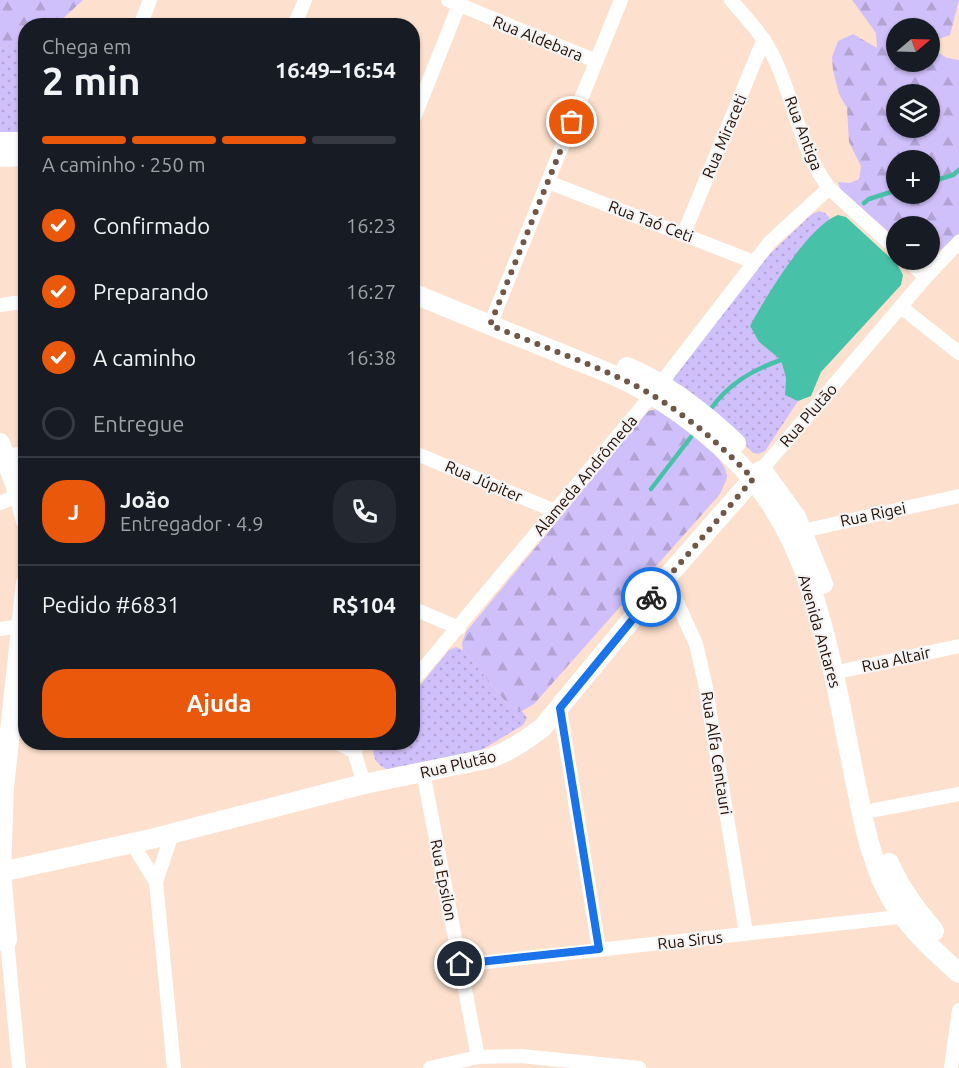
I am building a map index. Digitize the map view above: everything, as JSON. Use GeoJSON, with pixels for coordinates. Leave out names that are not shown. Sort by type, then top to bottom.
{"type":"FeatureCollection","features":[{"type":"Feature","properties":{"kind":"main road"},"geometry":{"type":"LineString","coordinates":[[0,142],[18,142]]}},
{"type":"Feature","properties":{"kind":"main road"},"geometry":{"type":"LineString","coordinates":[[0,157],[18,156]]}},
{"type":"Feature","properties":{"kind":"main road","name":"Avenida Antares"},"geometry":{"type":"LineString","coordinates":[[420,284],[492,319]]}},
{"type":"Feature","properties":{"kind":"main road","name":"Avenida Antares"},"geometry":{"type":"LineString","coordinates":[[420,296],[633,370],[656,391],[715,424],[757,474],[782,496],[795,532],[826,594],[862,814],[882,862],[895,877],[911,915],[943,959],[959,973]]}},
{"type":"Feature","properties":{"kind":"main road"},"geometry":{"type":"LineString","coordinates":[[3,450],[18,492]]}},
{"type":"Feature","properties":{"kind":"main road","name":"Rua Plutão"},"geometry":{"type":"LineString","coordinates":[[2,872],[172,834],[364,784],[502,754],[542,728],[666,578],[757,474]]}},
{"type":"Feature","properties":{"kind":"main road"},"geometry":{"type":"LineString","coordinates":[[3,940],[2,787],[18,664]]}},
{"type":"Feature","properties":{"kind":"main road","name":"Avenida Antares"},"geometry":{"type":"LineString","coordinates":[[840,672],[875,810],[882,862]]}},
{"type":"Feature","properties":{"kind":"main road","name":"Avenida Antares"},"geometry":{"type":"LineString","coordinates":[[911,915],[959,956]]}},
{"type":"Feature","properties":{"kind":"street"},"geometry":{"type":"LineString","coordinates":[[143,18],[150,0]]}},
{"type":"Feature","properties":{"kind":"street"},"geometry":{"type":"LineString","coordinates":[[297,18],[305,0]]}},
{"type":"Feature","properties":{"kind":"street"},"geometry":{"type":"LineString","coordinates":[[492,319],[621,0]]}},
{"type":"Feature","properties":{"kind":"street","name":"Rua Antiga"},"geometry":{"type":"LineString","coordinates":[[731,0],[764,39],[782,76],[813,165],[829,188],[886,240]]}},
{"type":"Feature","properties":{"kind":"street"},"geometry":{"type":"LineString","coordinates":[[420,101],[456,2]]}},
{"type":"Feature","properties":{"kind":"street","name":"Rua Aldebara"},"geometry":{"type":"LineString","coordinates":[[456,2],[596,61]]}},
{"type":"Feature","properties":{"kind":"street","name":"Rua Miraceti"},"geometry":{"type":"LineString","coordinates":[[684,233],[764,39]]}},
{"type":"Feature","properties":{"kind":"street","name":"Rua Taó Ceti"},"geometry":{"type":"LineString","coordinates":[[548,182],[754,262]]}},
{"type":"Feature","properties":{"kind":"street","name":"Alameda Andrômeda"},"geometry":{"type":"LineString","coordinates":[[420,673],[656,391],[754,262],[779,234],[829,188]]}},
{"type":"Feature","properties":{"kind":"street","name":"Rua Plutão"},"geometry":{"type":"LineString","coordinates":[[757,474],[926,277],[959,242]]}},
{"type":"Feature","properties":{"kind":"street"},"geometry":{"type":"LineString","coordinates":[[918,270],[926,277]]}},
{"type":"Feature","properties":{"kind":"street"},"geometry":{"type":"LineString","coordinates":[[0,305],[18,303]]}},
{"type":"Feature","properties":{"kind":"street"},"geometry":{"type":"LineString","coordinates":[[901,307],[959,353]]}},
{"type":"Feature","properties":{"kind":"street"},"geometry":{"type":"LineString","coordinates":[[3,450],[18,452]]}},
{"type":"Feature","properties":{"kind":"street","name":"Rua Júpiter"},"geometry":{"type":"LineString","coordinates":[[420,455],[555,511]]}},
{"type":"Feature","properties":{"kind":"street"},"geometry":{"type":"LineString","coordinates":[[0,503],[18,495]]}},
{"type":"Feature","properties":{"kind":"street","name":"Rua Rigei"},"geometry":{"type":"LineString","coordinates":[[795,532],[959,495]]}},
{"type":"Feature","properties":{"kind":"street","name":"Rua Alfa Centauri"},"geometry":{"type":"LineString","coordinates":[[666,578],[696,644],[705,683],[746,933]]}},
{"type":"Feature","properties":{"kind":"street"},"geometry":{"type":"LineString","coordinates":[[420,611],[459,628]]}},
{"type":"Feature","properties":{"kind":"street"},"geometry":{"type":"LineString","coordinates":[[0,628],[18,626]]}},
{"type":"Feature","properties":{"kind":"street","name":"Rua Altair"},"geometry":{"type":"LineString","coordinates":[[840,672],[959,646]]}},
{"type":"Feature","properties":{"kind":"street"},"geometry":{"type":"LineString","coordinates":[[560,708],[599,949]]}},
{"type":"Feature","properties":{"kind":"street"},"geometry":{"type":"LineString","coordinates":[[358,750],[364,784]]}},
{"type":"Feature","properties":{"kind":"street","name":"Rua Epsilon"},"geometry":{"type":"LineString","coordinates":[[423,772],[478,1057]]}},
{"type":"Feature","properties":{"kind":"street"},"geometry":{"type":"LineString","coordinates":[[875,810],[959,794]]}},
{"type":"Feature","properties":{"kind":"street"},"geometry":{"type":"LineString","coordinates":[[172,834],[156,882],[174,1068]]}},
{"type":"Feature","properties":{"kind":"street"},"geometry":{"type":"LineString","coordinates":[[132,843],[156,882]]}},
{"type":"Feature","properties":{"kind":"street","name":"Rua Sirus"},"geometry":{"type":"LineString","coordinates":[[460,964],[911,915]]}},
{"type":"Feature","properties":{"kind":"street"},"geometry":{"type":"LineString","coordinates":[[3,940],[15,1020],[19,1068]]}},
{"type":"Feature","properties":{"kind":"street"},"geometry":{"type":"LineString","coordinates":[[951,1068],[959,1010]]}},
{"type":"Feature","properties":{"kind":"street"},"geometry":{"type":"LineString","coordinates":[[0,1022],[15,1020]]}},
{"type":"Feature","properties":{"kind":"street"},"geometry":{"type":"LineString","coordinates":[[430,1068],[478,1057],[499,1062],[532,1057],[639,1068]]}},
{"type":"Feature","properties":{"kind":"green space"},"geometry":{"type":"Polygon","coordinates":[[[0,0],[83,0],[64,18],[18,18],[18,46],[0,48],[0,0]]]}},
{"type":"Feature","properties":{"kind":"green space"},"geometry":{"type":"Polygon","coordinates":[[[852,0],[959,0],[950,35],[940,39],[940,18],[886,18],[886,72],[940,72],[940,54],[947,58],[959,60],[959,233],[940,251],[940,216],[886,216],[886,229],[840,189],[838,182],[850,183],[859,179],[861,166],[849,142],[847,108],[839,94],[832,57],[838,41],[853,34],[877,48],[876,33],[852,0]]]}},
{"type":"Feature","properties":{"kind":"green space"},"geometry":{"type":"Polygon","coordinates":[[[18,46],[18,134],[0,134],[0,48],[18,46]]]}},
{"type":"Feature","properties":{"kind":"green space"},"geometry":{"type":"Polygon","coordinates":[[[819,211],[830,218],[786,269],[750,326],[759,342],[781,360],[786,378],[785,394],[798,401],[765,451],[758,454],[752,452],[728,427],[673,383],[674,374],[758,265],[811,215],[819,211]]]}},
{"type":"Feature","properties":{"kind":"green space"},"geometry":{"type":"Polygon","coordinates":[[[657,409],[699,440],[719,459],[725,468],[727,477],[720,494],[534,704],[522,711],[508,705],[463,650],[462,643],[466,632],[648,411],[657,409]]]}},
{"type":"Feature","properties":{"kind":"green space"},"geometry":{"type":"Polygon","coordinates":[[[456,647],[463,650],[508,705],[522,711],[527,718],[523,725],[480,751],[390,771],[385,769],[376,760],[374,750],[420,750],[420,685],[449,650],[456,647]]]}},
{"type":"Feature","properties":{"kind":"water"},"geometry":{"type":"Polygon","coordinates":[[[838,215],[846,217],[886,254],[886,270],[900,270],[903,275],[901,285],[821,372],[811,396],[798,401],[785,395],[786,378],[781,360],[759,342],[750,326],[801,247],[827,221],[838,215]]]}},
{"type":"Feature","properties":{"kind":"waterway"},"geometry":{"type":"LineString","coordinates":[[940,179],[953,175],[959,170]]}},
{"type":"Feature","properties":{"kind":"waterway"},"geometry":{"type":"LineString","coordinates":[[864,203],[886,194]]}},
{"type":"Feature","properties":{"kind":"waterway"},"geometry":{"type":"LineString","coordinates":[[710,410],[741,379],[781,360]]}},
{"type":"Feature","properties":{"kind":"waterway"},"geometry":{"type":"LineString","coordinates":[[651,489],[691,437]]}},
{"type":"Feature","properties":{"kind":"way so far"},"geometry":{"type":"LineString","coordinates":[[572,122],[490,325],[627,381],[680,414],[712,439],[753,479],[651,597]]}},
{"type":"Feature","properties":{"kind":"route"},"geometry":{"type":"LineString","coordinates":[[460,964],[599,949],[560,708],[651,597]]}}]}
